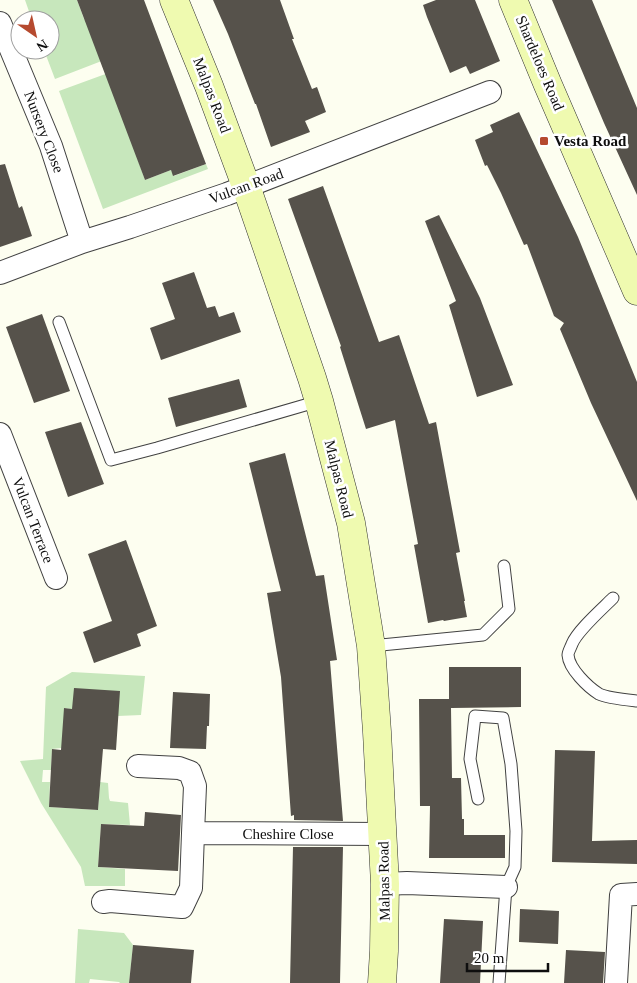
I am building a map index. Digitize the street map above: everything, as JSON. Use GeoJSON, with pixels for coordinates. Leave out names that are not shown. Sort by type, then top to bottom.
{"type":"FeatureCollection","features":[{"type":"Feature","properties":{"kind":"main road","name":"Malpas Road"},"geometry":{"type":"LineString","coordinates":[[174,0],[209,86],[246,186],[319,401],[351,523],[371,646],[385,884],[385,937],[382,983]]}},
{"type":"Feature","properties":{"kind":"main road","name":"Shardeloes Road"},"geometry":{"type":"LineString","coordinates":[[513,0],[637,291]]}},
{"type":"Feature","properties":{"kind":"street","name":"Nursery Close"},"geometry":{"type":"LineString","coordinates":[[0,23],[51,146],[82,242]]}},
{"type":"Feature","properties":{"kind":"street","name":"Vulcan Road"},"geometry":{"type":"LineString","coordinates":[[0,273],[82,242],[246,186],[490,92]]}},
{"type":"Feature","properties":{"kind":"street","name":"Vulcan Terrace"},"geometry":{"type":"LineString","coordinates":[[0,434],[56,578]]}},
{"type":"Feature","properties":{"kind":"street"},"geometry":{"type":"LineString","coordinates":[[103,902],[182,907],[191,888],[195,786],[190,772],[179,768],[138,766]]}},
{"type":"Feature","properties":{"kind":"street","name":"Cheshire Close"},"geometry":{"type":"LineString","coordinates":[[193,833],[383,834]]}},
{"type":"Feature","properties":{"kind":"street"},"geometry":{"type":"LineString","coordinates":[[385,884],[408,883],[506,887]]}},
{"type":"Feature","properties":{"kind":"street"},"geometry":{"type":"LineString","coordinates":[[616,983],[629,894]]}},
{"type":"Feature","properties":{"kind":"lane"},"geometry":{"type":"LineString","coordinates":[[59,322],[111,460],[319,401]]}},
{"type":"Feature","properties":{"kind":"lane"},"geometry":{"type":"LineString","coordinates":[[371,646],[483,635],[509,609],[504,566]]}},
{"type":"Feature","properties":{"kind":"lane"},"geometry":{"type":"LineString","coordinates":[[613,598],[584,627],[573,642],[568,655],[571,666],[579,677],[600,694],[637,700]]}},
{"type":"Feature","properties":{"kind":"lane"},"geometry":{"type":"LineString","coordinates":[[478,799],[470,759],[475,716],[503,718],[511,764],[516,831],[515,867],[506,887],[499,983]]}},
{"type":"Feature","properties":{"kind":"green space"},"geometry":{"type":"Polygon","coordinates":[[[25,0],[77,0],[84,19],[125,52],[55,79],[48,60],[60,60],[60,10],[28,10],[25,0]]]}},
{"type":"Feature","properties":{"kind":"green space"},"geometry":{"type":"Polygon","coordinates":[[[130,65],[136,155],[145,180],[171,170],[174,176],[206,164],[208,169],[103,209],[59,91],[130,65]]]}},
{"type":"Feature","properties":{"kind":"green space"},"geometry":{"type":"Polygon","coordinates":[[[72,672],[145,676],[141,715],[118,716],[64,708],[70,747],[52,749],[51,770],[43,770],[42,782],[50,782],[49,807],[98,810],[100,782],[108,783],[110,801],[128,803],[130,825],[101,824],[98,867],[125,869],[125,886],[85,886],[81,867],[41,803],[20,761],[43,759],[46,687],[72,672]]]}},
{"type":"Feature","properties":{"kind":"green space"},"geometry":{"type":"Polygon","coordinates":[[[78,929],[124,933],[133,945],[129,983],[90,979],[89,983],[75,983],[78,929]]]}},
{"type":"Feature","properties":{"kind":"building"},"geometry":{"type":"Polygon","coordinates":[[[77,0],[144,0],[206,164],[173,176],[171,170],[145,180],[77,0]]]}},
{"type":"Feature","properties":{"kind":"building"},"geometry":{"type":"Polygon","coordinates":[[[213,0],[280,0],[294,39],[292,39],[312,89],[317,87],[326,112],[305,121],[310,132],[271,147],[256,104],[213,0]]]}},
{"type":"Feature","properties":{"kind":"building"},"geometry":{"type":"Polygon","coordinates":[[[436,0],[475,0],[500,61],[470,74],[466,66],[450,73],[423,5],[436,0]]]}},
{"type":"Feature","properties":{"kind":"building"},"geometry":{"type":"Polygon","coordinates":[[[552,0],[592,0],[637,108],[637,195],[604,123],[552,0]]]}},
{"type":"Feature","properties":{"kind":"building"},"geometry":{"type":"Polygon","coordinates":[[[519,112],[578,237],[637,382],[637,501],[591,403],[560,329],[564,323],[554,316],[527,244],[524,245],[501,193],[487,165],[485,166],[475,140],[493,132],[490,125],[519,112]]]}},
{"type":"Feature","properties":{"kind":"building"},"geometry":{"type":"Polygon","coordinates":[[[5,164],[19,208],[22,206],[32,236],[0,247],[0,165],[5,164]]]}},
{"type":"Feature","properties":{"kind":"building"},"geometry":{"type":"Polygon","coordinates":[[[323,186],[379,342],[399,335],[429,424],[436,422],[460,552],[456,553],[467,617],[428,623],[414,545],[418,544],[395,420],[366,429],[341,346],[288,199],[323,186]]]}},
{"type":"Feature","properties":{"kind":"building"},"geometry":{"type":"Polygon","coordinates":[[[439,215],[480,298],[513,385],[477,397],[449,305],[456,301],[425,221],[439,215]]]}},
{"type":"Feature","properties":{"kind":"building"},"geometry":{"type":"Polygon","coordinates":[[[194,272],[207,308],[215,306],[219,317],[234,312],[241,332],[161,360],[150,328],[175,319],[162,283],[194,272]]]}},
{"type":"Feature","properties":{"kind":"building"},"geometry":{"type":"Polygon","coordinates":[[[42,314],[70,391],[34,403],[6,327],[42,314]]]}},
{"type":"Feature","properties":{"kind":"building"},"geometry":{"type":"Polygon","coordinates":[[[239,379],[247,407],[176,427],[168,398],[239,379]]]}},
{"type":"Feature","properties":{"kind":"building"},"geometry":{"type":"Polygon","coordinates":[[[81,422],[104,484],[68,497],[45,432],[81,422]]]}},
{"type":"Feature","properties":{"kind":"building"},"geometry":{"type":"Polygon","coordinates":[[[285,453],[316,576],[324,575],[337,660],[330,661],[343,821],[294,820],[294,815],[291,816],[281,677],[267,593],[281,591],[249,463],[285,453]]]}},
{"type":"Feature","properties":{"kind":"building"},"geometry":{"type":"Polygon","coordinates":[[[126,540],[157,626],[137,634],[141,646],[94,663],[83,632],[112,621],[88,554],[126,540]]]}},
{"type":"Feature","properties":{"kind":"building"},"geometry":{"type":"Polygon","coordinates":[[[449,667],[521,667],[521,707],[451,708],[452,778],[461,778],[464,835],[505,835],[505,858],[429,858],[430,806],[420,806],[419,699],[449,699],[449,667]]]}},
{"type":"Feature","properties":{"kind":"building"},"geometry":{"type":"Polygon","coordinates":[[[74,688],[120,691],[116,750],[103,749],[98,810],[49,807],[52,749],[61,750],[64,708],[72,709],[74,688]]]}},
{"type":"Feature","properties":{"kind":"building"},"geometry":{"type":"Polygon","coordinates":[[[173,692],[210,694],[206,749],[170,748],[173,692]]]}},
{"type":"Feature","properties":{"kind":"building"},"geometry":{"type":"Polygon","coordinates":[[[555,750],[595,751],[592,841],[637,840],[637,864],[552,862],[555,750]]]}},
{"type":"Feature","properties":{"kind":"building"},"geometry":{"type":"Polygon","coordinates":[[[145,812],[181,815],[178,871],[98,867],[101,824],[144,826],[145,812]]]}},
{"type":"Feature","properties":{"kind":"building"},"geometry":{"type":"Polygon","coordinates":[[[293,847],[343,847],[340,983],[290,983],[293,847]]]}},
{"type":"Feature","properties":{"kind":"building"},"geometry":{"type":"Polygon","coordinates":[[[520,909],[559,911],[558,944],[519,942],[520,909]]]}},
{"type":"Feature","properties":{"kind":"building"},"geometry":{"type":"Polygon","coordinates":[[[444,919],[483,921],[480,983],[440,983],[444,919]]]}},
{"type":"Feature","properties":{"kind":"building"},"geometry":{"type":"Polygon","coordinates":[[[133,945],[194,950],[191,983],[129,983],[133,945]]]}},
{"type":"Feature","properties":{"kind":"building"},"geometry":{"type":"Polygon","coordinates":[[[566,950],[605,952],[603,983],[564,983],[566,950]]]}},
{"type":"Feature","properties":{"kind":"place","name":"Vesta Road"},"geometry":{"type":"Point","coordinates":[544,141]}}]}
